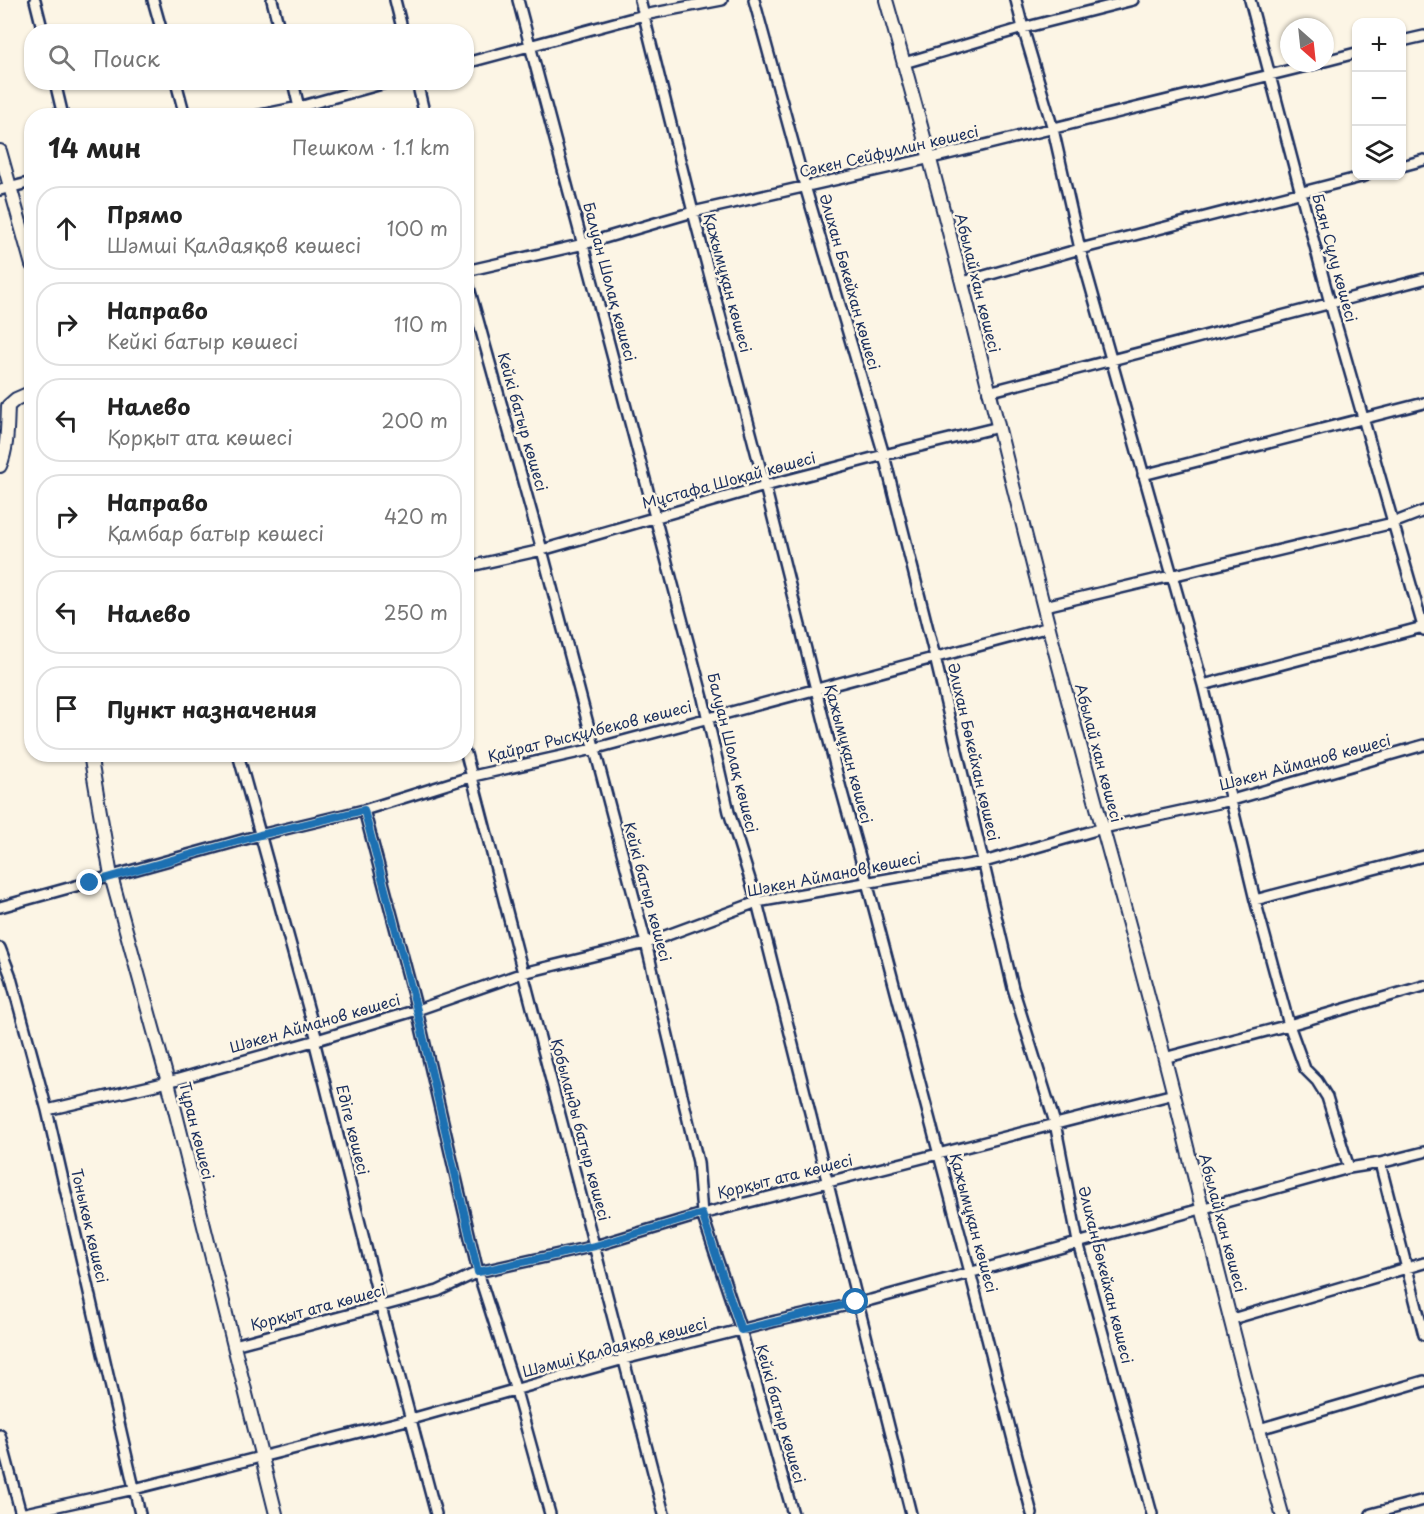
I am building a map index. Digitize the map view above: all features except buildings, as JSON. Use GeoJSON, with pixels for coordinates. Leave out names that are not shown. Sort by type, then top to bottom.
{"type":"FeatureCollection","features":[{"type":"Feature","properties":{"kind":"street"},"geometry":{"type":"LineString","coordinates":[[35,0],[41,24]]}},
{"type":"Feature","properties":{"kind":"street"},"geometry":{"type":"LineString","coordinates":[[153,0],[160,24]]}},
{"type":"Feature","properties":{"kind":"street"},"geometry":{"type":"LineString","coordinates":[[272,0],[278,24]]}},
{"type":"Feature","properties":{"kind":"street"},"geometry":{"type":"LineString","coordinates":[[395,0],[401,24]]}},
{"type":"Feature","properties":{"kind":"street","name":"Балуан Шолақ көшесі"},"geometry":{"type":"LineString","coordinates":[[518,0],[584,244],[707,718],[729,812],[757,902],[911,1514]]}},
{"type":"Feature","properties":{"kind":"street","name":"Қажымұқан көшесі"},"geometry":{"type":"LineString","coordinates":[[640,0],[815,689],[939,1153],[1032,1514]]}},
{"type":"Feature","properties":{"kind":"street"},"geometry":{"type":"LineString","coordinates":[[474,61],[644,15],[722,0]]}},
{"type":"Feature","properties":{"kind":"street","name":"Әлихан Бөкейхан көшесі"},"geometry":{"type":"LineString","coordinates":[[754,0],[805,186],[884,455],[935,657],[1013,988],[1055,1123],[1078,1242],[1152,1514]]}},
{"type":"Feature","properties":{"kind":"street","name":"Абылай хан көшесі"},"geometry":{"type":"LineString","coordinates":[[886,0],[963,282],[988,392],[1174,1094],[1282,1514]]}},
{"type":"Feature","properties":{"kind":"street"},"geometry":{"type":"LineString","coordinates":[[1016,0],[1053,129],[1080,249],[1203,685],[1255,900],[1289,1025],[1305,1069],[1317,1081],[1327,1097],[1349,1168]]}},
{"type":"Feature","properties":{"kind":"street"},"geometry":{"type":"LineString","coordinates":[[904,63],[1023,28],[1133,0]]}},
{"type":"Feature","properties":{"kind":"street","name":"Баян Сұлу көшесі"},"geometry":{"type":"LineString","coordinates":[[1250,0],[1330,303],[1424,629]]}},
{"type":"Feature","properties":{"kind":"street"},"geometry":{"type":"LineString","coordinates":[[1406,40],[1424,36]]}},
{"type":"Feature","properties":{"kind":"street"},"geometry":{"type":"LineString","coordinates":[[1334,59],[1352,54]]}},
{"type":"Feature","properties":{"kind":"street","name":"Сәкен Сейфуллин көшесі"},"geometry":{"type":"LineString","coordinates":[[474,269],[584,244],[693,212],[929,159],[1284,72]]}},
{"type":"Feature","properties":{"kind":"street"},"geometry":{"type":"LineString","coordinates":[[57,90],[61,108]]}},
{"type":"Feature","properties":{"kind":"street"},"geometry":{"type":"LineString","coordinates":[[178,90],[183,108]]}},
{"type":"Feature","properties":{"kind":"street"},"geometry":{"type":"LineString","coordinates":[[294,90],[299,108]]}},
{"type":"Feature","properties":{"kind":"street"},"geometry":{"type":"LineString","coordinates":[[309,108],[364,90]]}},
{"type":"Feature","properties":{"kind":"street"},"geometry":{"type":"LineString","coordinates":[[419,90],[423,108]]}},
{"type":"Feature","properties":{"kind":"street"},"geometry":{"type":"LineString","coordinates":[[0,151],[5,188],[24,243]]}},
{"type":"Feature","properties":{"kind":"street"},"geometry":{"type":"LineString","coordinates":[[1406,165],[1424,160]]}},
{"type":"Feature","properties":{"kind":"street"},"geometry":{"type":"LineString","coordinates":[[963,282],[1080,249],[1352,179]]}},
{"type":"Feature","properties":{"kind":"street"},"geometry":{"type":"LineString","coordinates":[[5,188],[24,184]]}},
{"type":"Feature","properties":{"kind":"street"},"geometry":{"type":"LineString","coordinates":[[988,392],[1424,279]]}},
{"type":"Feature","properties":{"kind":"street","name":"Кейкі батыр көшесі"},"geometry":{"type":"LineString","coordinates":[[474,307],[542,550],[646,944],[698,1162],[702,1214],[741,1330],[793,1514]]}},
{"type":"Feature","properties":{"kind":"street"},"geometry":{"type":"LineString","coordinates":[[0,466],[7,437],[8,405],[24,396]]}},
{"type":"Feature","properties":{"kind":"street"},"geometry":{"type":"LineString","coordinates":[[1143,475],[1424,403]]}},
{"type":"Feature","properties":{"kind":"street","name":"Мұстафа Шоқай көшесі"},"geometry":{"type":"LineString","coordinates":[[474,565],[542,550],[765,486],[999,427]]}},
{"type":"Feature","properties":{"kind":"street"},"geometry":{"type":"LineString","coordinates":[[1045,606],[1393,523],[1424,512]]}},
{"type":"Feature","properties":{"kind":"street","name":"Қайрат Рысқұлбеков көшесі"},"geometry":{"type":"LineString","coordinates":[[0,907],[260,835],[364,810],[472,776],[593,749],[1049,627]]}},
{"type":"Feature","properties":{"kind":"street"},"geometry":{"type":"LineString","coordinates":[[1203,685],[1424,629]]}},
{"type":"Feature","properties":{"kind":"street","name":"Шәкен Айманов көшесі"},"geometry":{"type":"LineString","coordinates":[[47,1110],[168,1082],[417,1010],[523,973],[646,944],[757,902],[984,862],[1103,828],[1232,800],[1424,746]]}},
{"type":"Feature","properties":{"kind":"street","name":"Тұран көшесі"},"geometry":{"type":"LineString","coordinates":[[91,762],[111,876],[168,1082],[276,1514]]}},
{"type":"Feature","properties":{"kind":"street","name":"Едіге көшесі"},"geometry":{"type":"LineString","coordinates":[[240,762],[317,1040],[315,1044],[436,1514]]}},
{"type":"Feature","properties":{"kind":"street","name":"Қобыланды батыр көшесі"},"geometry":{"type":"LineString","coordinates":[[468,762],[664,1514]]}},
{"type":"Feature","properties":{"kind":"street"},"geometry":{"type":"LineString","coordinates":[[364,810],[417,1010],[478,1272],[516,1390],[550,1514]]}},
{"type":"Feature","properties":{"kind":"street"},"geometry":{"type":"LineString","coordinates":[[1255,900],[1424,856]]}},
{"type":"Feature","properties":{"kind":"street","name":"Тоныкөк көшесі"},"geometry":{"type":"LineString","coordinates":[[0,948],[10,974],[47,1110],[140,1514]]}},
{"type":"Feature","properties":{"kind":"street"},"geometry":{"type":"LineString","coordinates":[[1164,1058],[1424,986]]}},
{"type":"Feature","properties":{"kind":"street","name":"Қорқыт ата көшесі"},"geometry":{"type":"LineString","coordinates":[[234,1345],[438,1291],[478,1272],[595,1246],[702,1214],[1174,1094]]}},
{"type":"Feature","properties":{"kind":"street","name":"Шәмші Қалдаяқов көшесі"},"geometry":{"type":"LineString","coordinates":[[21,1514],[134,1489],[411,1419],[624,1359],[871,1300],[1349,1168],[1424,1152]]}},
{"type":"Feature","properties":{"kind":"street"},"geometry":{"type":"LineString","coordinates":[[1380,1163],[1424,1335]]}},
{"type":"Feature","properties":{"kind":"street"},"geometry":{"type":"LineString","coordinates":[[1232,1319],[1424,1263]]}},
{"type":"Feature","properties":{"kind":"street"},"geometry":{"type":"LineString","coordinates":[[1259,1429],[1424,1381]]}},
{"type":"Feature","properties":{"kind":"street"},"geometry":{"type":"LineString","coordinates":[[0,1435],[21,1514]]}},
{"type":"Feature","properties":{"kind":"street"},"geometry":{"type":"LineString","coordinates":[[1371,1514],[1424,1500]]}},
{"type":"Feature","properties":{"kind":"route"},"geometry":{"type":"LineString","coordinates":[[90,883],[260,835],[364,810],[417,1010],[478,1272],[595,1246],[702,1214],[741,1330],[856,1302]]}}]}
